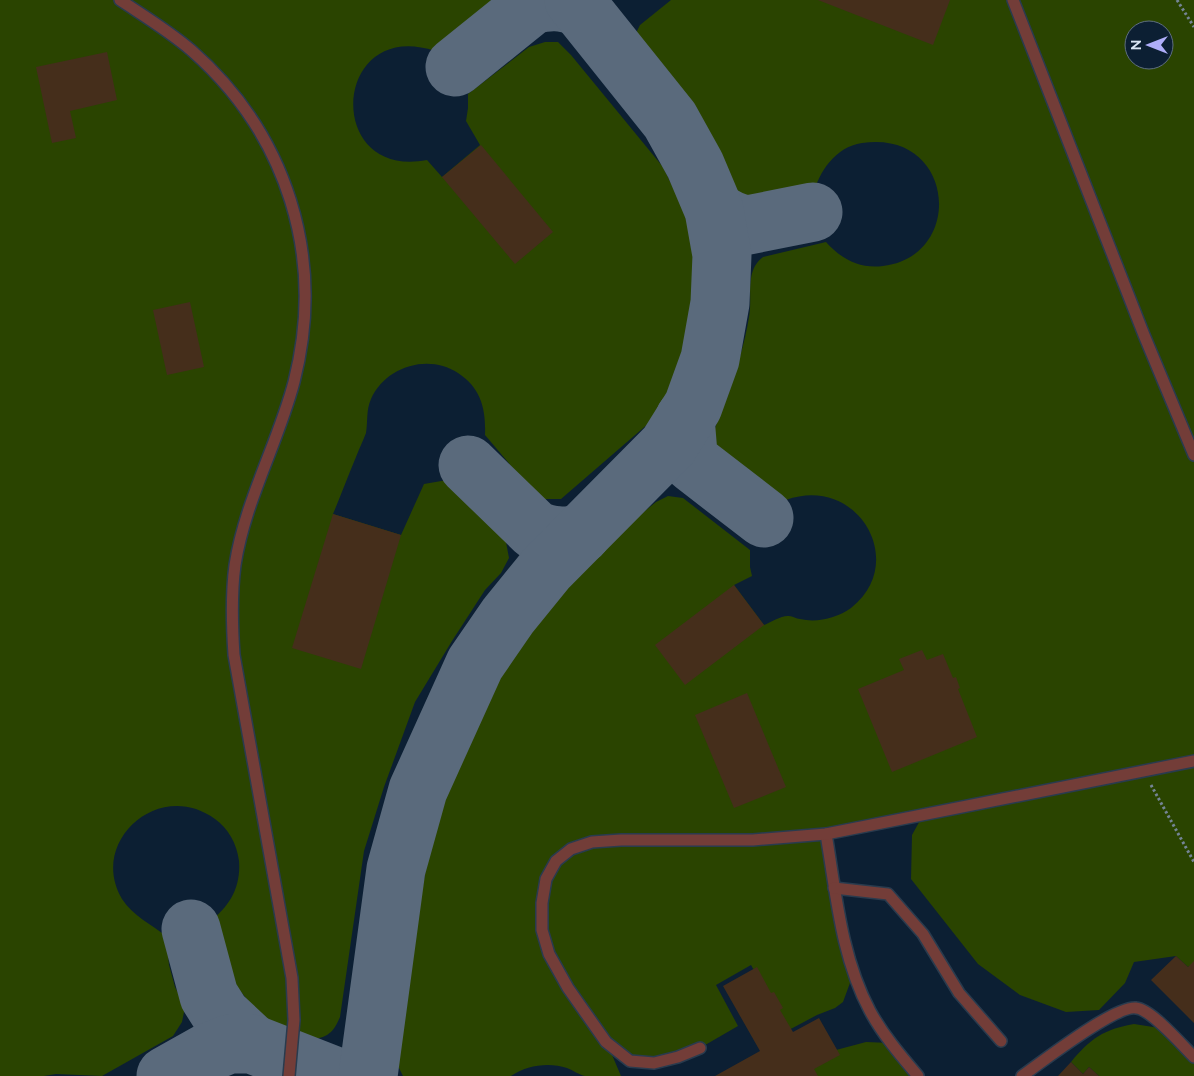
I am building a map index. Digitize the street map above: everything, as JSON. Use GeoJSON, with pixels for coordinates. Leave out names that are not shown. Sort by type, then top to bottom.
{"type":"FeatureCollection","features":[{"type":"Feature","properties":{"kind":"lane"},"geometry":{"type":"LineString","coordinates":[[120,0],[190,50],[225,84],[254,122],[273,156],[287,187],[299,228],[304,269],[304,326],[294,381],[245,524],[235,564],[232,610],[234,655],[292,978],[294,1020],[289,1076]]}},
{"type":"Feature","properties":{"kind":"lane"},"geometry":{"type":"LineString","coordinates":[[1013,0],[1144,336],[1194,455]]}},
{"type":"Feature","properties":{"kind":"lane"},"geometry":{"type":"LineString","coordinates":[[700,1048],[678,1057],[654,1063],[630,1061],[606,1042],[568,988],[549,954],[542,930],[542,903],[546,879],[556,861],[571,849],[592,842],[621,840],[753,840],[826,834],[1194,761]]}},
{"type":"Feature","properties":{"kind":"lane"},"geometry":{"type":"LineString","coordinates":[[826,834],[834,888],[854,972],[870,1011],[890,1043],[918,1076]]}},
{"type":"Feature","properties":{"kind":"lane"},"geometry":{"type":"LineString","coordinates":[[834,888],[888,894],[923,934],[959,993],[1002,1041]]}},
{"type":"Feature","properties":{"kind":"lane"},"geometry":{"type":"LineString","coordinates":[[1022,1076],[1071,1041],[1123,1009],[1130,1008],[1137,1008],[1152,1016],[1194,1057]]}},
{"type":"Feature","properties":{"kind":"path"},"geometry":{"type":"LineString","coordinates":[[1177,0],[1194,27]]}},
{"type":"Feature","properties":{"kind":"path"},"geometry":{"type":"LineString","coordinates":[[1144,771],[1194,862]]}},
{"type":"Feature","properties":{"kind":"green space"},"geometry":{"type":"Polygon","coordinates":[[[0,0],[501,0],[459,36],[435,51],[401,47],[376,56],[360,76],[353,100],[357,125],[370,147],[393,160],[427,160],[442,177],[480,145],[466,121],[468,94],[529,47],[545,42],[558,42],[571,55],[663,167],[685,212],[694,254],[694,296],[688,341],[676,383],[649,423],[561,499],[545,499],[529,487],[485,435],[483,408],[477,392],[466,379],[446,367],[434,364],[421,364],[408,366],[397,371],[378,388],[369,403],[366,433],[333,514],[401,535],[424,484],[447,480],[491,524],[506,542],[509,558],[501,573],[485,590],[415,702],[384,787],[364,851],[340,1017],[328,1035],[319,1038],[306,1041],[261,1017],[226,973],[214,944],[209,922],[228,903],[236,888],[239,861],[236,849],[228,832],[215,819],[194,808],[172,806],[152,811],[135,822],[122,838],[114,857],[114,878],[126,905],[166,936],[169,965],[175,987],[185,1007],[182,1022],[173,1036],[102,1076],[56,1074],[44,1076],[0,1076],[0,0]]]}},
{"type":"Feature","properties":{"kind":"green space"},"geometry":{"type":"Polygon","coordinates":[[[671,0],[1194,0],[1194,963],[1188,967],[1176,956],[1134,962],[1125,983],[1099,1010],[1066,1012],[1020,995],[978,964],[911,879],[912,835],[923,815],[826,834],[854,972],[843,1002],[835,1008],[787,1031],[751,965],[716,985],[738,1026],[700,1048],[678,1057],[630,1061],[607,1043],[621,1076],[585,1076],[560,1066],[546,1065],[524,1069],[511,1076],[403,1076],[398,1066],[398,1048],[425,874],[441,805],[465,746],[493,687],[530,630],[575,576],[609,540],[656,502],[668,496],[683,498],[750,550],[752,576],[734,585],[764,625],[786,616],[797,619],[820,620],[845,612],[868,589],[875,568],[875,547],[867,527],[854,511],[835,500],[812,495],[786,500],[738,466],[721,451],[716,445],[713,434],[743,347],[750,309],[751,277],[757,263],[763,257],[826,242],[845,258],[866,266],[883,266],[910,257],[928,241],[937,219],[938,196],[931,173],[916,155],[893,144],[862,143],[852,145],[836,155],[824,169],[813,195],[753,198],[742,195],[734,188],[715,148],[691,108],[641,47],[637,31],[640,25],[671,0]]]}},
{"type":"Feature","properties":{"kind":"green space"},"geometry":{"type":"Polygon","coordinates":[[[1134,1024],[1166,1029],[1194,1057],[1194,1076],[1099,1076],[1089,1067],[1083,1074],[1071,1062],[1098,1036],[1123,1026],[1134,1024]]]}},
{"type":"Feature","properties":{"kind":"green space"},"geometry":{"type":"Polygon","coordinates":[[[866,1042],[890,1043],[918,1076],[813,1076],[808,1066],[836,1050],[866,1042]]]}},
{"type":"Feature","properties":{"kind":"building"},"geometry":{"type":"Polygon","coordinates":[[[818,0],[950,0],[933,45],[818,0]]]}},
{"type":"Feature","properties":{"kind":"building"},"geometry":{"type":"Polygon","coordinates":[[[107,52],[117,100],[70,111],[76,138],[52,143],[36,67],[107,52]]]}},
{"type":"Feature","properties":{"kind":"building"},"geometry":{"type":"Polygon","coordinates":[[[481,145],[553,232],[515,264],[442,177],[481,145]]]}},
{"type":"Feature","properties":{"kind":"building"},"geometry":{"type":"Polygon","coordinates":[[[190,302],[204,367],[167,375],[153,310],[190,302]]]}},
{"type":"Feature","properties":{"kind":"building"},"geometry":{"type":"Polygon","coordinates":[[[333,514],[401,535],[361,669],[292,648],[333,514]]]}},
{"type":"Feature","properties":{"kind":"building"},"geometry":{"type":"Polygon","coordinates":[[[734,585],[764,625],[685,685],[655,645],[734,585]]]}},
{"type":"Feature","properties":{"kind":"building"},"geometry":{"type":"Polygon","coordinates":[[[922,650],[927,660],[943,654],[953,678],[956,677],[960,688],[958,689],[977,737],[892,772],[858,689],[904,670],[899,659],[922,650]]]}},
{"type":"Feature","properties":{"kind":"building"},"geometry":{"type":"Polygon","coordinates":[[[747,693],[786,787],[734,808],[695,715],[747,693]]]}},
{"type":"Feature","properties":{"kind":"building"},"geometry":{"type":"Polygon","coordinates":[[[1176,956],[1188,967],[1194,961],[1194,1023],[1151,980],[1176,956]]]}},
{"type":"Feature","properties":{"kind":"building"},"geometry":{"type":"Polygon","coordinates":[[[757,967],[771,993],[774,992],[783,1008],[780,1010],[793,1032],[819,1018],[840,1055],[814,1069],[818,1076],[715,1076],[760,1051],[723,986],[757,967]]]}},
{"type":"Feature","properties":{"kind":"building"},"geometry":{"type":"Polygon","coordinates":[[[1071,1062],[1083,1074],[1089,1067],[1099,1076],[1058,1076],[1071,1062]]]}},
{"type":"Feature","properties":{"kind":"taxiway"},"geometry":{"type":"LineString","coordinates":[[368,1076],[396,869],[418,790],[475,664],[508,616],[547,568],[668,446],[693,406],[710,359],[720,303],[722,255],[714,210],[695,165],[670,120],[574,0]]}},
{"type":"Feature","properties":{"kind":"taxiway"},"geometry":{"type":"LineString","coordinates":[[455,67],[532,5],[556,2],[579,6]]}},
{"type":"Feature","properties":{"kind":"taxiway"},"geometry":{"type":"LineString","coordinates":[[714,210],[730,220],[748,225],[813,212]]}},
{"type":"Feature","properties":{"kind":"taxiway"},"geometry":{"type":"LineString","coordinates":[[685,418],[688,454],[694,464],[764,518]]}},
{"type":"Feature","properties":{"kind":"taxiway"},"geometry":{"type":"LineString","coordinates":[[468,465],[535,530],[558,536],[581,534]]}},
{"type":"Feature","properties":{"kind":"taxiway"},"geometry":{"type":"LineString","coordinates":[[191,929],[209,996],[221,1015],[252,1044]]}},
{"type":"Feature","properties":{"kind":"taxiway"},"geometry":{"type":"LineString","coordinates":[[166,1076],[207,1053],[229,1044],[252,1044],[334,1076]]}}]}
